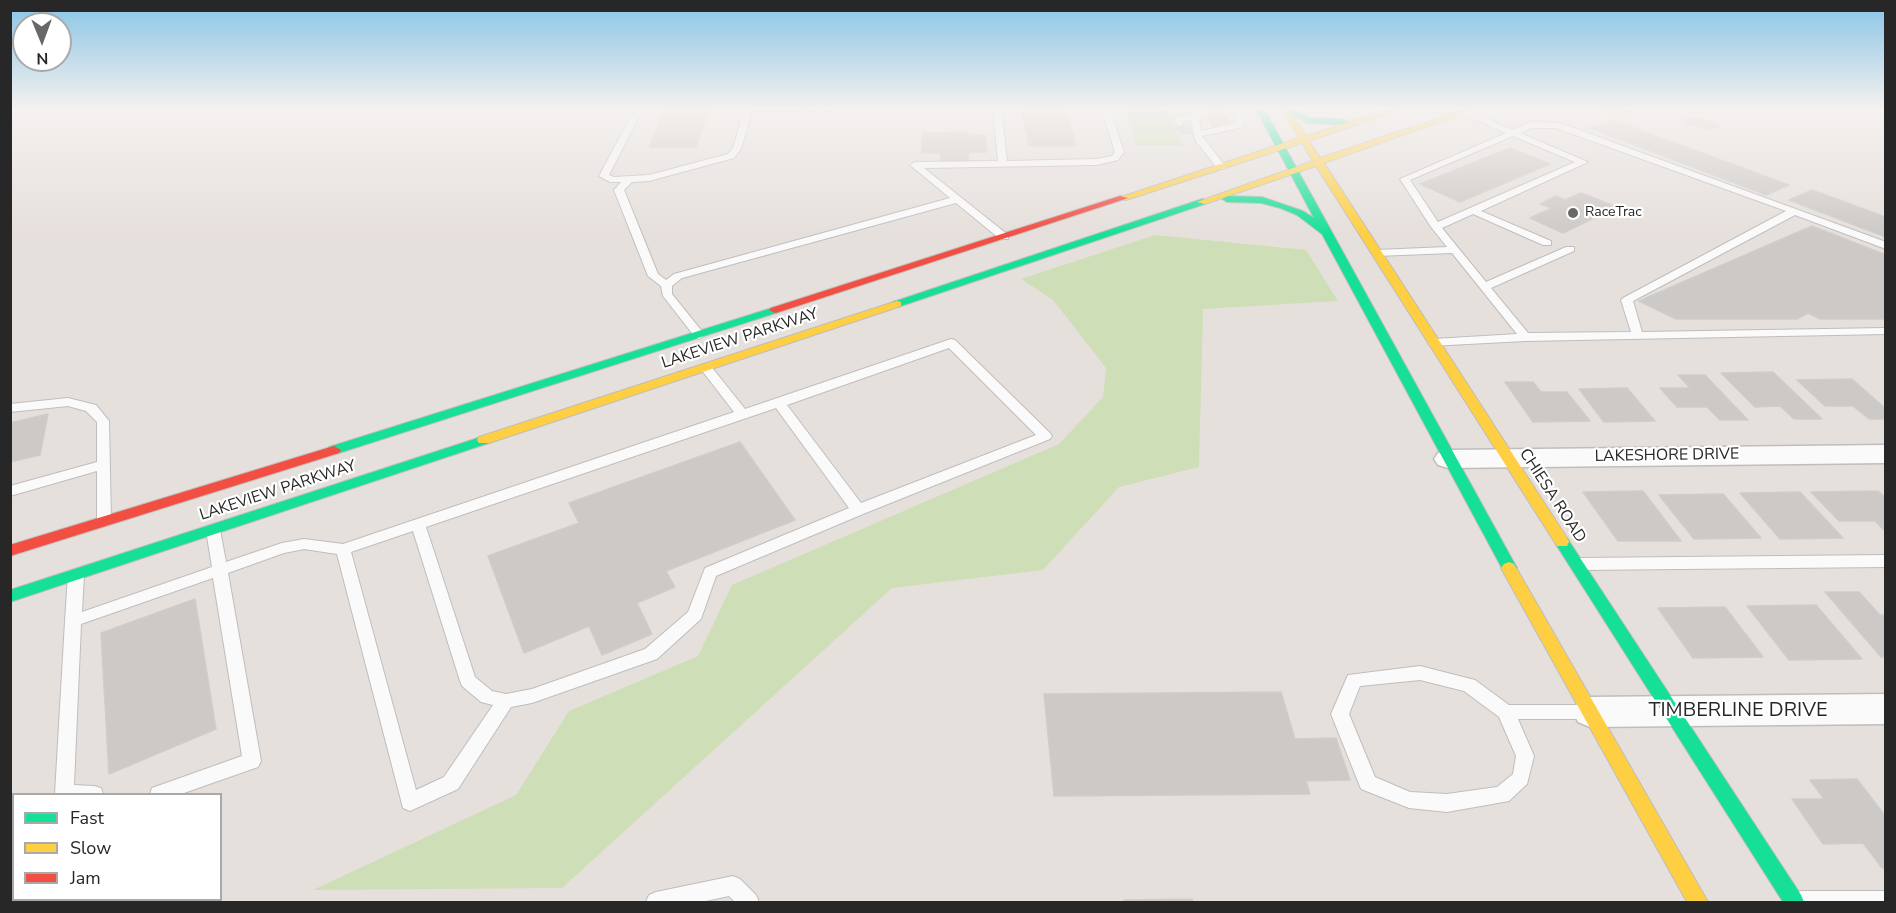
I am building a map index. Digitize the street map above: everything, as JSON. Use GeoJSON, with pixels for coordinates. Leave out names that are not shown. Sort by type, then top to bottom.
{"type":"FeatureCollection","features":[{"type":"Feature","properties":{"kind":"main road","name":"LAKEVIEW PARKWAY"},"geometry":{"type":"LineString","coordinates":[[10,596],[213,530],[702,351],[1004,237],[1274,150]]}},
{"type":"Feature","properties":{"kind":"main road"},"geometry":{"type":"LineString","coordinates":[[1283,150],[1448,459],[1698,903]]}},
{"type":"Feature","properties":{"kind":"main road","name":"CHIESA ROAD"},"geometry":{"type":"LineString","coordinates":[[1311,150],[1793,902]]}},
{"type":"Feature","properties":{"kind":"main road","name":"LAKEVIEW PARKWAY"},"geometry":{"type":"LineString","coordinates":[[10,551],[104,520],[702,351],[1204,201],[1354,150]]}},
{"type":"Feature","properties":{"kind":"main road"},"geometry":{"type":"LineString","coordinates":[[1204,201],[1234,198],[1262,200],[1300,213],[1326,232]]}},
{"type":"Feature","properties":{"kind":"main road"},"geometry":{"type":"LineString","coordinates":[[1342,262],[1373,289]]}},
{"type":"Feature","properties":{"kind":"main road"},"geometry":{"type":"LineString","coordinates":[[1410,333],[1434,343]]}},
{"type":"Feature","properties":{"kind":"main road"},"geometry":{"type":"LineString","coordinates":[[98,537],[104,520]]}},
{"type":"Feature","properties":{"kind":"street","name":"LAKESHORE DRIVE"},"geometry":{"type":"LineString","coordinates":[[1448,459],[1886,454]]}},
{"type":"Feature","properties":{"kind":"street","name":"TIMBERLINE DRIVE"},"geometry":{"type":"LineString","coordinates":[[1590,712],[1886,710]]}},
{"type":"Feature","properties":{"kind":"lane"},"geometry":{"type":"LineString","coordinates":[[618,150],[604,176],[613,180],[628,181],[649,178],[732,156],[737,150]]}},
{"type":"Feature","properties":{"kind":"lane"},"geometry":{"type":"LineString","coordinates":[[1001,150],[1003,164]]}},
{"type":"Feature","properties":{"kind":"lane"},"geometry":{"type":"LineString","coordinates":[[1004,237],[915,165],[1097,162],[1115,158],[1119,150]]}},
{"type":"Feature","properties":{"kind":"lane"},"geometry":{"type":"LineString","coordinates":[[1210,150],[1221,167]]}},
{"type":"Feature","properties":{"kind":"lane"},"geometry":{"type":"LineString","coordinates":[[1473,150],[1405,179],[1436,227],[1525,337]]}},
{"type":"Feature","properties":{"kind":"lane"},"geometry":{"type":"LineString","coordinates":[[1436,227],[1583,162],[1554,150]]}},
{"type":"Feature","properties":{"kind":"lane"},"geometry":{"type":"LineString","coordinates":[[1626,150],[1886,246]]}},
{"type":"Feature","properties":{"kind":"lane"},"geometry":{"type":"LineString","coordinates":[[628,181],[619,190],[653,276],[666,285],[667,294],[742,414]]}},
{"type":"Feature","properties":{"kind":"lane"},"geometry":{"type":"LineString","coordinates":[[666,285],[678,276],[958,199]]}},
{"type":"Feature","properties":{"kind":"lane"},"geometry":{"type":"LineString","coordinates":[[1473,211],[1547,243]]}},
{"type":"Feature","properties":{"kind":"lane"},"geometry":{"type":"LineString","coordinates":[[1638,336],[1627,300],[1794,212]]}},
{"type":"Feature","properties":{"kind":"lane"},"geometry":{"type":"LineString","coordinates":[[1484,287],[1570,249]]}},
{"type":"Feature","properties":{"kind":"lane"},"geometry":{"type":"LineString","coordinates":[[1377,253],[1454,250]]}},
{"type":"Feature","properties":{"kind":"lane"},"geometry":{"type":"LineString","coordinates":[[1434,343],[1525,337],[1886,332]]}},
{"type":"Feature","properties":{"kind":"lane"},"geometry":{"type":"LineString","coordinates":[[73,621],[220,572],[282,548],[304,544],[343,549],[951,343],[1045,436],[710,572],[695,615],[651,654],[600,674],[532,696],[506,701],[487,698],[468,681],[418,524]]}},
{"type":"Feature","properties":{"kind":"lane"},"geometry":{"type":"LineString","coordinates":[[10,408],[68,402],[91,408],[103,421],[104,520]]}},
{"type":"Feature","properties":{"kind":"lane"},"geometry":{"type":"LineString","coordinates":[[779,403],[858,510]]}},
{"type":"Feature","properties":{"kind":"lane"},"geometry":{"type":"LineString","coordinates":[[10,491],[104,464]]}},
{"type":"Feature","properties":{"kind":"lane"},"geometry":{"type":"LineString","coordinates":[[165,793],[252,762],[213,530]]}},
{"type":"Feature","properties":{"kind":"lane"},"geometry":{"type":"LineString","coordinates":[[343,549],[410,802],[452,783],[506,701]]}},
{"type":"Feature","properties":{"kind":"lane"},"geometry":{"type":"LineString","coordinates":[[1577,564],[1886,561]]}},
{"type":"Feature","properties":{"kind":"lane"},"geometry":{"type":"LineString","coordinates":[[64,793],[76,575]]}},
{"type":"Feature","properties":{"kind":"lane"},"geometry":{"type":"LineString","coordinates":[[1506,712],[1525,756],[1521,778],[1502,795],[1447,803],[1409,800],[1368,783],[1340,714],[1354,680],[1420,673],[1469,685],[1506,712],[1590,712]]}},
{"type":"Feature","properties":{"kind":"lane"},"geometry":{"type":"LineString","coordinates":[[656,903],[733,885],[749,903]]}},
{"type":"Feature","properties":{"kind":"lane"},"geometry":{"type":"LineString","coordinates":[[1793,902],[1886,901]]}},
{"type":"Feature","properties":{"kind":"green space"},"geometry":{"type":"Polygon","coordinates":[[[1155,235],[1306,250],[1338,301],[1203,309],[1199,467],[1119,487],[1043,570],[892,588],[562,888],[313,890],[516,795],[569,711],[698,656],[732,585],[1059,444],[1103,397],[1106,368],[1053,300],[1021,279],[1155,235]]]}},
{"type":"Feature","properties":{"kind":"building"},"geometry":{"type":"Polygon","coordinates":[[[922,150],[987,150],[987,152],[968,153],[969,161],[941,162],[940,153],[922,153],[922,150]]]}},
{"type":"Feature","properties":{"kind":"building"},"geometry":{"type":"Polygon","coordinates":[[[1506,150],[1514,150],[1550,164],[1460,202],[1420,184],[1506,150]]]}},
{"type":"Feature","properties":{"kind":"building"},"geometry":{"type":"Polygon","coordinates":[[[1647,150],[1693,150],[1789,185],[1766,195],[1647,150]]]}},
{"type":"Feature","properties":{"kind":"building"},"geometry":{"type":"Polygon","coordinates":[[[1812,190],[1886,217],[1886,237],[1789,200],[1812,190]]]}},
{"type":"Feature","properties":{"kind":"building","name":"RaceTrac"},"geometry":{"type":"Polygon","coordinates":[[[1581,193],[1617,207],[1563,233],[1530,218],[1552,208],[1540,204],[1556,196],[1565,200],[1581,193]]]}},
{"type":"Feature","properties":{"kind":"building"},"geometry":{"type":"Polygon","coordinates":[[[1812,226],[1886,255],[1886,319],[1820,319],[1808,313],[1797,319],[1676,319],[1639,301],[1812,226]]]}},
{"type":"Feature","properties":{"kind":"building"},"geometry":{"type":"Polygon","coordinates":[[[1773,372],[1822,419],[1794,419],[1780,406],[1755,407],[1721,373],[1773,372]]]}},
{"type":"Feature","properties":{"kind":"building"},"geometry":{"type":"Polygon","coordinates":[[[1678,375],[1705,375],[1748,420],[1720,420],[1707,407],[1677,407],[1660,388],[1690,388],[1678,375]]]}},
{"type":"Feature","properties":{"kind":"building"},"geometry":{"type":"Polygon","coordinates":[[[1852,379],[1886,409],[1886,419],[1869,419],[1853,406],[1825,406],[1797,380],[1852,379]]]}},
{"type":"Feature","properties":{"kind":"building"},"geometry":{"type":"Polygon","coordinates":[[[1505,382],[1533,382],[1541,392],[1567,392],[1590,421],[1533,422],[1505,382]]]}},
{"type":"Feature","properties":{"kind":"building"},"geometry":{"type":"Polygon","coordinates":[[[1627,388],[1655,421],[1604,422],[1579,389],[1627,388]]]}},
{"type":"Feature","properties":{"kind":"building"},"geometry":{"type":"Polygon","coordinates":[[[48,414],[40,455],[10,462],[10,423],[48,414]]]}},
{"type":"Feature","properties":{"kind":"building"},"geometry":{"type":"Polygon","coordinates":[[[740,442],[795,520],[666,571],[675,587],[637,603],[652,634],[602,655],[589,626],[524,653],[488,556],[579,523],[569,503],[740,442]]]}},
{"type":"Feature","properties":{"kind":"building"},"geometry":{"type":"Polygon","coordinates":[[[1643,491],[1681,541],[1618,541],[1583,492],[1643,491]]]}},
{"type":"Feature","properties":{"kind":"building"},"geometry":{"type":"Polygon","coordinates":[[[1878,491],[1886,498],[1886,532],[1875,521],[1839,521],[1811,492],[1878,491]]]}},
{"type":"Feature","properties":{"kind":"building"},"geometry":{"type":"Polygon","coordinates":[[[1800,492],[1843,538],[1780,539],[1740,493],[1800,492]]]}},
{"type":"Feature","properties":{"kind":"building"},"geometry":{"type":"Polygon","coordinates":[[[1723,494],[1761,538],[1694,539],[1659,495],[1723,494]]]}},
{"type":"Feature","properties":{"kind":"building"},"geometry":{"type":"Polygon","coordinates":[[[1825,592],[1859,592],[1880,615],[1886,615],[1886,657],[1881,657],[1825,592]]]}},
{"type":"Feature","properties":{"kind":"building"},"geometry":{"type":"Polygon","coordinates":[[[195,599],[216,729],[109,774],[101,633],[195,599]]]}},
{"type":"Feature","properties":{"kind":"building"},"geometry":{"type":"Polygon","coordinates":[[[1816,605],[1862,659],[1789,660],[1747,606],[1816,605]]]}},
{"type":"Feature","properties":{"kind":"building"},"geometry":{"type":"Polygon","coordinates":[[[1725,607],[1763,657],[1693,658],[1658,608],[1725,607]]]}},
{"type":"Feature","properties":{"kind":"building"},"geometry":{"type":"Polygon","coordinates":[[[1281,692],[1295,739],[1336,738],[1350,780],[1306,781],[1310,794],[1054,796],[1044,694],[1281,692]]]}},
{"type":"Feature","properties":{"kind":"building"},"geometry":{"type":"Polygon","coordinates":[[[1857,779],[1886,817],[1886,868],[1882,868],[1863,843],[1823,844],[1792,799],[1824,799],[1810,780],[1857,779]]]}},
{"type":"Feature","properties":{"kind":"building"},"geometry":{"type":"Polygon","coordinates":[[[1192,899],[1193,902],[1124,902],[1124,900],[1192,899]]]}},
{"type":"Feature","properties":{"kind":"traffic: fast"},"geometry":{"type":"LineString","coordinates":[[1282,150],[1509,568]]}},
{"type":"Feature","properties":{"kind":"traffic: fast"},"geometry":{"type":"LineString","coordinates":[[1227,199],[1262,200],[1283,206],[1300,213],[1326,232]]}},
{"type":"Feature","properties":{"kind":"traffic: fast"},"geometry":{"type":"LineString","coordinates":[[897,304],[1202,202]]}},
{"type":"Feature","properties":{"kind":"traffic: fast"},"geometry":{"type":"LineString","coordinates":[[334,450],[775,310]]}},
{"type":"Feature","properties":{"kind":"traffic: fast"},"geometry":{"type":"LineString","coordinates":[[10,596],[484,440]]}},
{"type":"Feature","properties":{"kind":"traffic: fast"},"geometry":{"type":"LineString","coordinates":[[1562,542],[1794,902]]}},
{"type":"Feature","properties":{"kind":"traffic: slow"},"geometry":{"type":"LineString","coordinates":[[1123,198],[1272,150]]}},
{"type":"Feature","properties":{"kind":"traffic: slow"},"geometry":{"type":"LineString","coordinates":[[1310,150],[1562,542]]}},
{"type":"Feature","properties":{"kind":"traffic: slow"},"geometry":{"type":"LineString","coordinates":[[1202,202],[1354,150]]}},
{"type":"Feature","properties":{"kind":"traffic: slow"},"geometry":{"type":"LineString","coordinates":[[484,440],[897,304]]}},
{"type":"Feature","properties":{"kind":"traffic: slow"},"geometry":{"type":"LineString","coordinates":[[1509,568],[1698,902]]}},
{"type":"Feature","properties":{"kind":"traffic: jam"},"geometry":{"type":"LineString","coordinates":[[775,310],[1123,198]]}},
{"type":"Feature","properties":{"kind":"traffic: jam"},"geometry":{"type":"LineString","coordinates":[[10,551],[334,450]]}},
{"type":"Feature","properties":{"kind":"place","name":"RaceTrac"},"geometry":{"type":"Point","coordinates":[1573,213]}}]}
